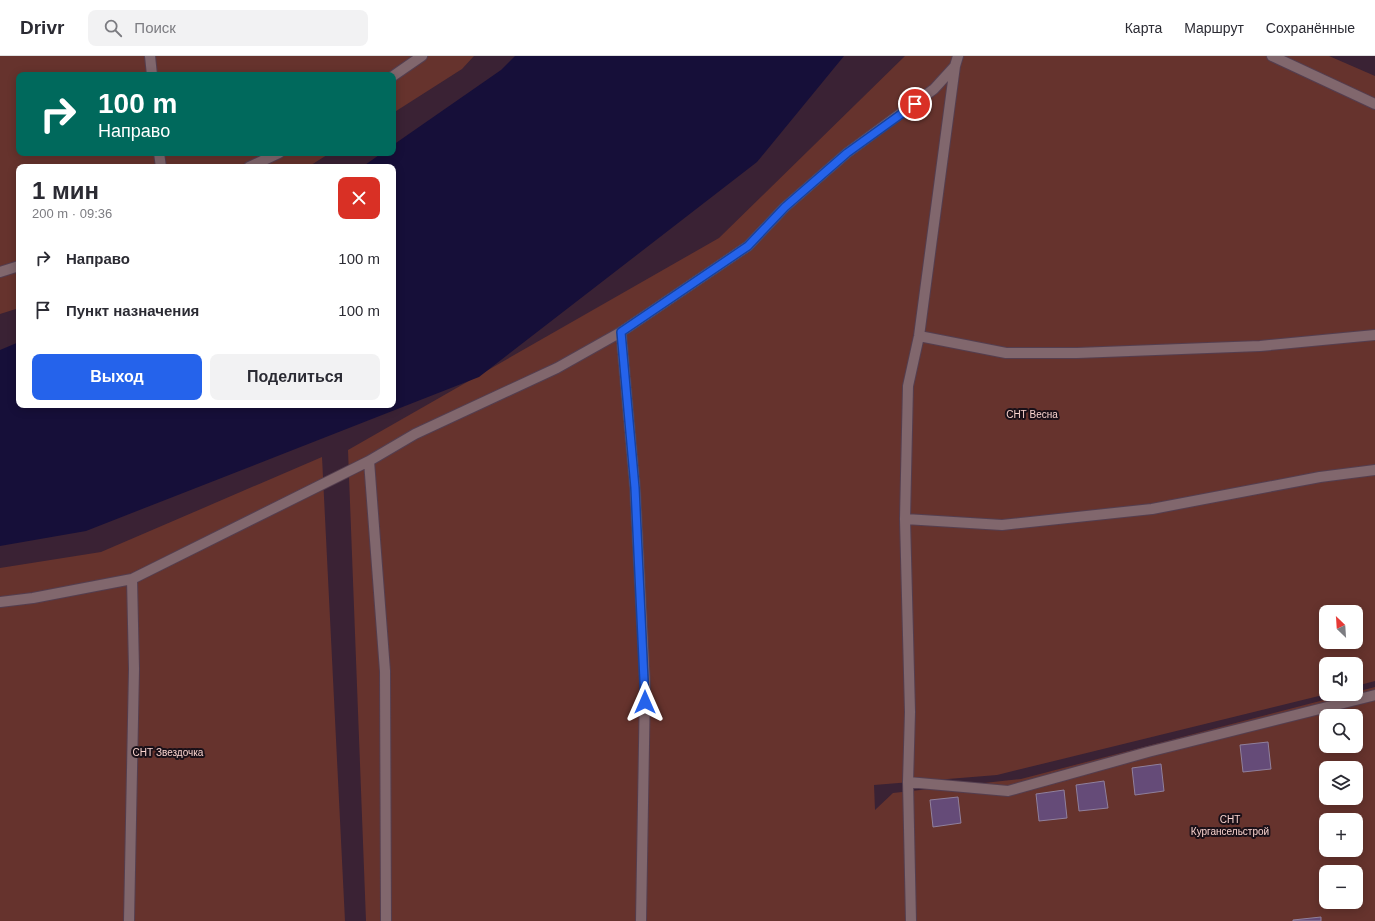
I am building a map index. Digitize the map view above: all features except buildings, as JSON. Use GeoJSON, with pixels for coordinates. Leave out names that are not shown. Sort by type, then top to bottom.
{"type":"FeatureCollection","features":[{"type":"Feature","properties":{"kind":"street"},"geometry":{"type":"LineString","coordinates":[[150,56],[152,72]]}},
{"type":"Feature","properties":{"kind":"street"},"geometry":{"type":"LineString","coordinates":[[396,74],[422,56]]}},
{"type":"Feature","properties":{"kind":"street"},"geometry":{"type":"LineString","coordinates":[[1272,56],[1375,104]]}},
{"type":"Feature","properties":{"kind":"street"},"geometry":{"type":"LineString","coordinates":[[0,602],[33,598],[132,579],[369,461],[415,434],[557,368],[621,332],[748,246],[785,207],[847,153],[934,89],[957,61]]}},
{"type":"Feature","properties":{"kind":"street"},"geometry":{"type":"LineString","coordinates":[[911,921],[908,782],[910,712],[905,518],[908,386],[919,336],[957,61]]}},
{"type":"Feature","properties":{"kind":"street"},"geometry":{"type":"LineString","coordinates":[[255,164],[273,156]]}},
{"type":"Feature","properties":{"kind":"street"},"geometry":{"type":"LineString","coordinates":[[0,272],[16,267]]}},
{"type":"Feature","properties":{"kind":"street"},"geometry":{"type":"LineString","coordinates":[[621,332],[635,488],[645,686],[641,921]]}},
{"type":"Feature","properties":{"kind":"street"},"geometry":{"type":"LineString","coordinates":[[919,336],[1006,353],[1077,353],[1260,346],[1375,334]]}},
{"type":"Feature","properties":{"kind":"street"},"geometry":{"type":"LineString","coordinates":[[369,461],[385,671],[386,921]]}},
{"type":"Feature","properties":{"kind":"street"},"geometry":{"type":"LineString","coordinates":[[905,518],[1010,524],[1152,509],[1320,477],[1375,470]]}},
{"type":"Feature","properties":{"kind":"street"},"geometry":{"type":"LineString","coordinates":[[129,921],[134,669],[132,579]]}},
{"type":"Feature","properties":{"kind":"street"},"geometry":{"type":"LineString","coordinates":[[908,782],[1008,791],[1148,752],[1375,695]]}},
{"type":"Feature","properties":{"kind":"green space"},"geometry":{"type":"Polygon","coordinates":[[[0,56],[474,56],[462,69],[396,111],[396,72],[16,72],[16,156],[325,156],[313,164],[16,164],[16,309],[0,314],[0,56]]]}},
{"type":"Feature","properties":{"kind":"green space","name":"СНТ Весна"},"geometry":{"type":"Polygon","coordinates":[[[905,56],[1329,56],[1375,76],[1375,681],[1363,684],[1363,657],[1319,657],[1319,696],[997,775],[874,785],[875,810],[893,793],[1021,779],[1320,701],[1363,701],[1363,690],[1375,687],[1375,921],[366,921],[348,450],[719,238],[905,56]]]}},
{"type":"Feature","properties":{"kind":"green space","name":"СНТ Звездочка"},"geometry":{"type":"Polygon","coordinates":[[[322,457],[345,921],[0,921],[0,568],[101,552],[322,457]]]}},
{"type":"Feature","properties":{"kind":"shaded area"},"geometry":{"type":"Polygon","coordinates":[[[515,56],[844,56],[757,162],[479,377],[86,531],[0,546],[0,350],[16,343],[16,408],[396,408],[396,164],[366,164],[378,156],[396,156],[396,143],[501,70],[515,56]]]}},
{"type":"Feature","properties":{"kind":"route"},"geometry":{"type":"LineString","coordinates":[[645,702],[635,488],[621,332],[748,246],[785,207],[847,153],[915,104]]}},
{"type":"Feature","properties":{"kind":"park label","name":"СНТ Кургансельстрой"},"geometry":{"type":"Point","coordinates":[1230,824]}}]}
